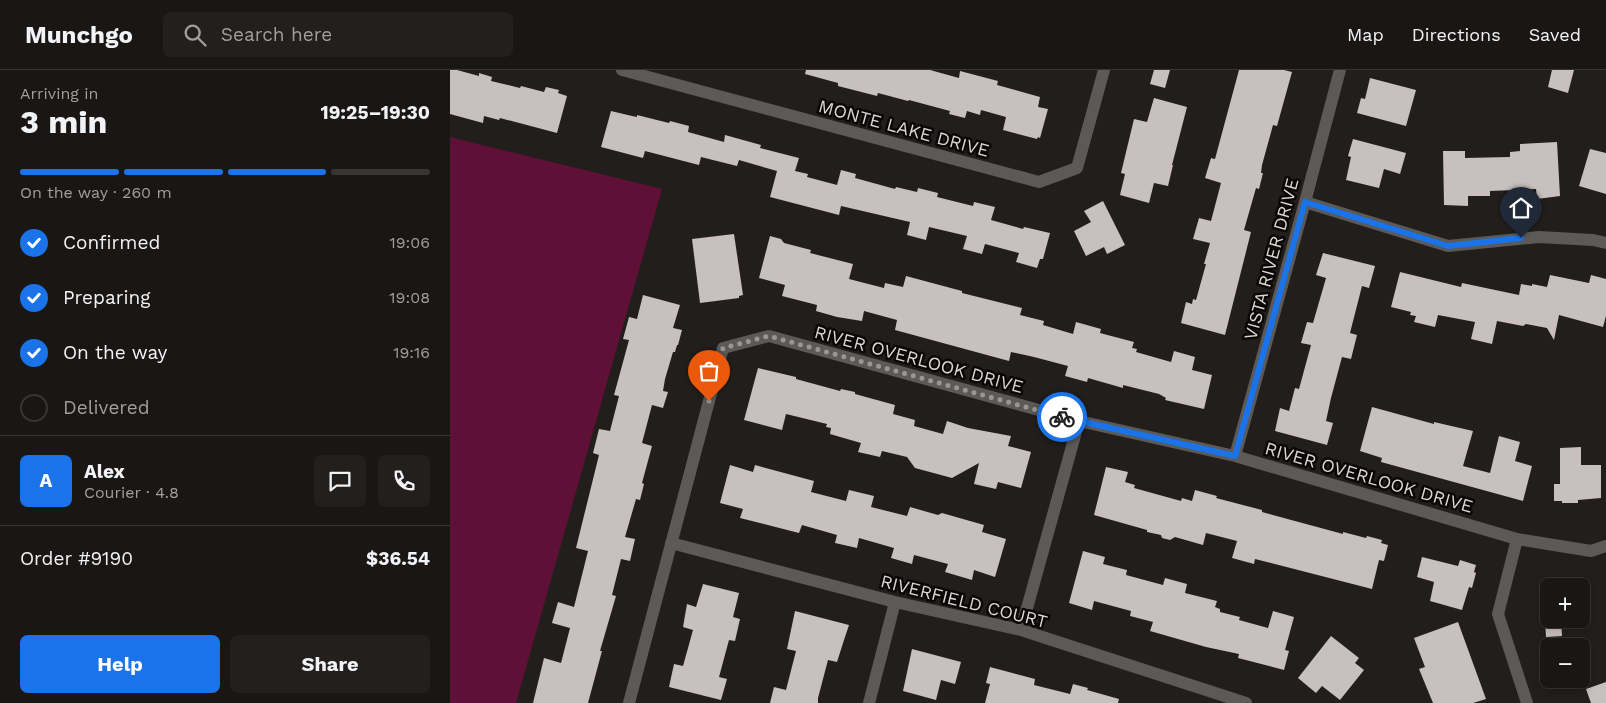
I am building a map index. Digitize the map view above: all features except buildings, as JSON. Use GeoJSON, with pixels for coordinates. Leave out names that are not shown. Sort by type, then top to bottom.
{"type":"FeatureCollection","features":[{"type":"Feature","properties":{"kind":"street","name":"MONTE LAKE DRIVE"},"geometry":{"type":"LineString","coordinates":[[622,70],[1039,182],[1078,168],[1104,70]]}},
{"type":"Feature","properties":{"kind":"street","name":"VISTA RIVER DRIVE"},"geometry":{"type":"LineString","coordinates":[[1235,456],[1340,70]]}},
{"type":"Feature","properties":{"kind":"street"},"geometry":{"type":"LineString","coordinates":[[1305,202],[1448,246],[1539,236],[1593,240],[1606,243]]}},
{"type":"Feature","properties":{"kind":"street","name":"RIVER OVERLOOK DRIVE"},"geometry":{"type":"LineString","coordinates":[[629,703],[723,348],[769,336],[1079,421],[1235,456],[1517,539],[1591,551],[1606,546]]}},
{"type":"Feature","properties":{"kind":"street"},"geometry":{"type":"LineString","coordinates":[[1021,630],[1079,421]]}},
{"type":"Feature","properties":{"kind":"street"},"geometry":{"type":"LineString","coordinates":[[1517,539],[1498,614],[1527,703]]}},
{"type":"Feature","properties":{"kind":"street","name":"RIVERFIELD COURT"},"geometry":{"type":"LineString","coordinates":[[671,543],[895,602],[1021,630],[1246,703]]}},
{"type":"Feature","properties":{"kind":"street"},"geometry":{"type":"LineString","coordinates":[[869,703],[895,602]]}},
{"type":"Feature","properties":{"kind":"shaded area"},"geometry":{"type":"Polygon","coordinates":[[[450,137],[662,189],[516,703],[450,703],[450,137]]]}},
{"type":"Feature","properties":{"kind":"way so far"},"geometry":{"type":"LineString","coordinates":[[709,401],[723,348],[769,336],[1062,417]]}},
{"type":"Feature","properties":{"kind":"route"},"geometry":{"type":"LineString","coordinates":[[1062,417],[1235,456],[1305,202],[1448,246],[1521,238]]}}]}
